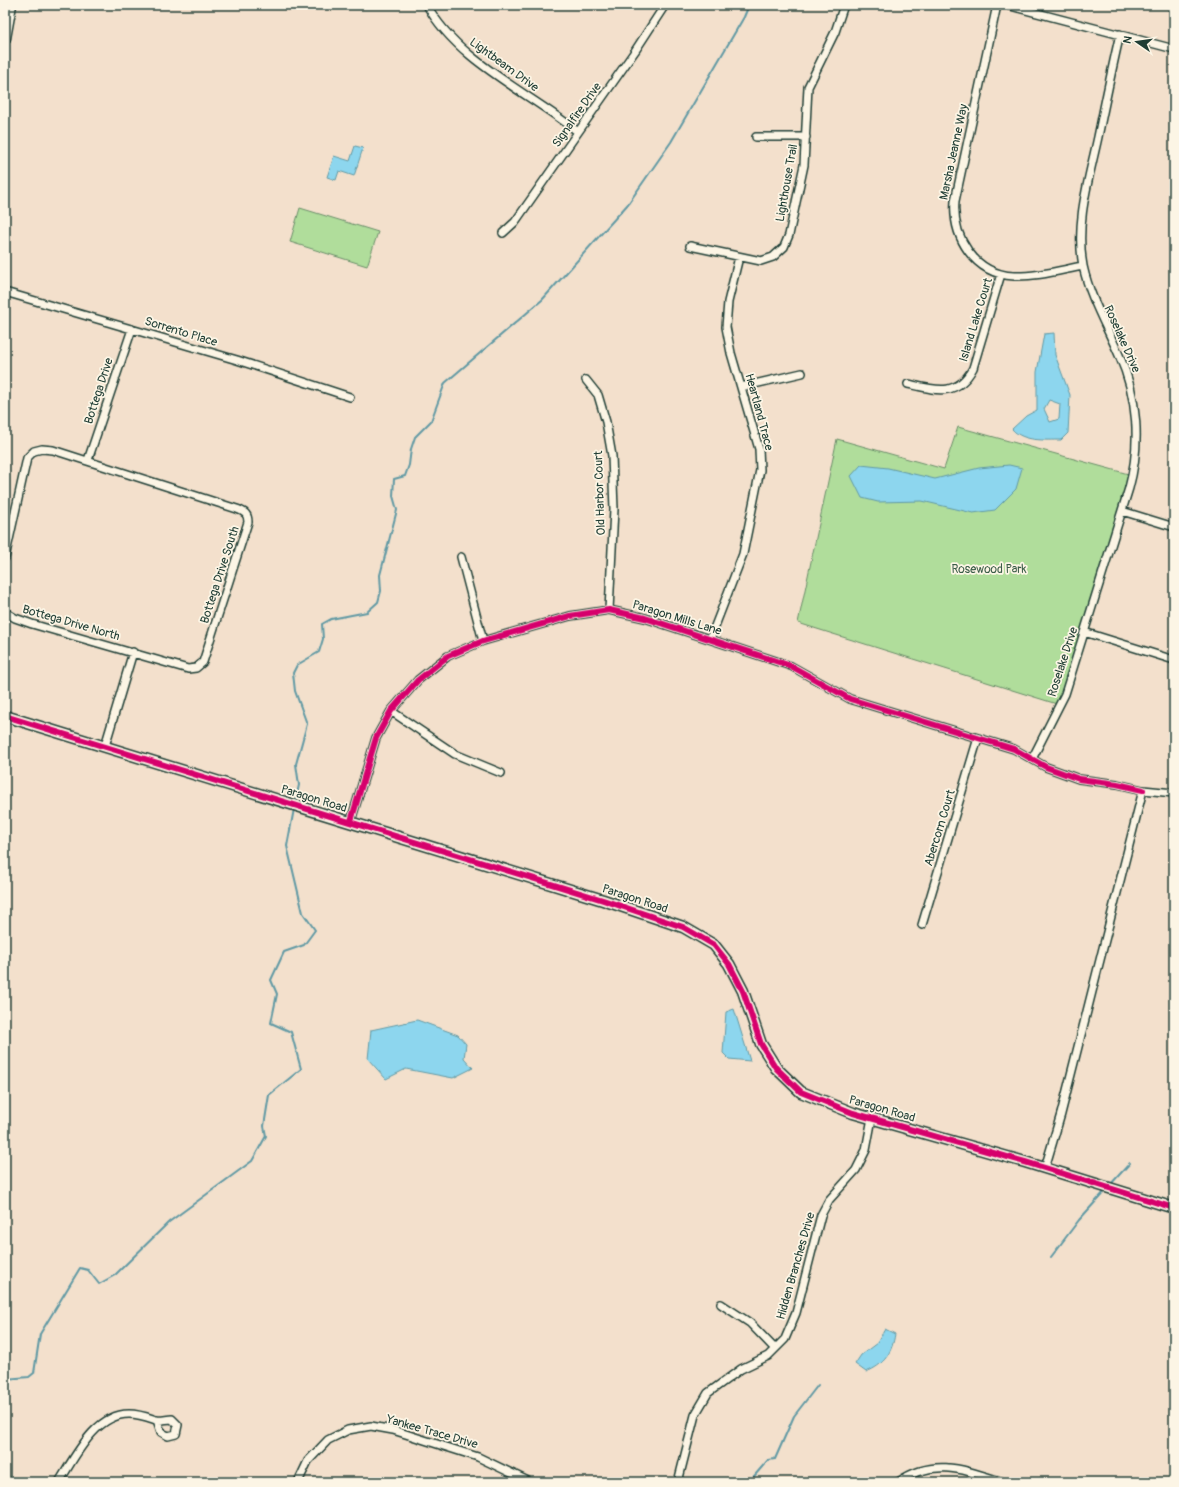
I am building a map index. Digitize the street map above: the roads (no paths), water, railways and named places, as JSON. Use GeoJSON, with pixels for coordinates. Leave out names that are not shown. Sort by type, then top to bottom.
{"type":"FeatureCollection","features":[{"type":"Feature","properties":{"kind":"street"},"geometry":{"type":"LineString","coordinates":[[6,32],[11,5]]}},
{"type":"Feature","properties":{"kind":"street","name":"Lightbeam Drive"},"geometry":{"type":"LineString","coordinates":[[427,5],[439,24],[458,45],[578,132]]}},
{"type":"Feature","properties":{"kind":"street","name":"Signalfire Drive"},"geometry":{"type":"LineString","coordinates":[[503,233],[515,222],[665,5]]}},
{"type":"Feature","properties":{"kind":"street","name":"Lighthouse Trail"},"geometry":{"type":"LineString","coordinates":[[690,246],[755,261],[768,260],[784,248],[789,235],[804,165],[808,87],[835,32],[844,5]]}},
{"type":"Feature","properties":{"kind":"street","name":"Marsha Jeanne Way"},"geometry":{"type":"LineString","coordinates":[[997,5],[954,211],[958,235],[968,252],[982,265],[1001,274],[1025,276],[1083,266]]}},
{"type":"Feature","properties":{"kind":"street"},"geometry":{"type":"LineString","coordinates":[[1007,5],[1174,49]]}},
{"type":"Feature","properties":{"kind":"street","name":"Roselake Drive"},"geometry":{"type":"LineString","coordinates":[[1032,759],[1065,694],[1122,510],[1134,462],[1136,437],[1134,405],[1126,371],[1097,309],[1083,266],[1081,234],[1085,194],[1120,34]]}},
{"type":"Feature","properties":{"kind":"street"},"geometry":{"type":"LineString","coordinates":[[756,137],[806,137]]}},
{"type":"Feature","properties":{"kind":"street","name":"Heartland Trace"},"geometry":{"type":"LineString","coordinates":[[710,639],[743,554],[760,478],[759,449],[728,340],[726,327],[728,302],[738,257]]}},
{"type":"Feature","properties":{"kind":"street","name":"Island Lake Court"},"geometry":{"type":"LineString","coordinates":[[908,384],[946,390],[960,385],[965,380],[974,368],[1001,274]]}},
{"type":"Feature","properties":{"kind":"street","name":"Sorrento Place"},"geometry":{"type":"LineString","coordinates":[[5,292],[132,329],[350,397]]}},
{"type":"Feature","properties":{"kind":"street","name":"Bottega Drive"},"geometry":{"type":"LineString","coordinates":[[88,460],[132,329]]}},
{"type":"Feature","properties":{"kind":"street"},"geometry":{"type":"LineString","coordinates":[[742,387],[802,373]]}},
{"type":"Feature","properties":{"kind":"street","name":"Old Harbor Court"},"geometry":{"type":"LineString","coordinates":[[586,380],[598,395],[606,422],[612,456],[614,509],[609,610]]}},
{"type":"Feature","properties":{"kind":"street"},"geometry":{"type":"LineString","coordinates":[[5,558],[27,458],[34,451],[42,449],[53,450],[88,460]]}},
{"type":"Feature","properties":{"kind":"street","name":"Bottega Drive South"},"geometry":{"type":"LineString","coordinates":[[88,460],[238,509],[248,516],[248,522],[204,662],[196,668],[188,669],[133,652]]}},
{"type":"Feature","properties":{"kind":"street"},"geometry":{"type":"LineString","coordinates":[[1122,510],[1174,527]]}},
{"type":"Feature","properties":{"kind":"street"},"geometry":{"type":"LineString","coordinates":[[461,557],[483,641]]}},
{"type":"Feature","properties":{"kind":"street","name":"Paragon Mills Lane"},"geometry":{"type":"LineString","coordinates":[[351,821],[376,738],[391,711],[418,680],[448,656],[483,641],[570,616],[609,610],[645,618],[791,666],[850,699],[1014,749],[1046,767],[1079,779],[1117,784],[1143,790],[1174,793]]}},
{"type":"Feature","properties":{"kind":"street","name":"Bottega Drive North"},"geometry":{"type":"LineString","coordinates":[[5,612],[15,618],[133,652]]}},
{"type":"Feature","properties":{"kind":"street"},"geometry":{"type":"LineString","coordinates":[[1084,632],[1174,660]]}},
{"type":"Feature","properties":{"kind":"street"},"geometry":{"type":"LineString","coordinates":[[105,746],[133,652]]}},
{"type":"Feature","properties":{"kind":"street"},"geometry":{"type":"LineString","coordinates":[[391,711],[455,754],[501,773]]}},
{"type":"Feature","properties":{"kind":"street","name":"Paragon Road"},"geometry":{"type":"LineString","coordinates":[[5,716],[351,821],[603,900],[695,932],[714,945],[729,964],[747,999],[761,1044],[776,1068],[801,1092],[823,1103],[1045,1168],[1174,1208]]}},
{"type":"Feature","properties":{"kind":"street","name":"Abercorn Court"},"geometry":{"type":"LineString","coordinates":[[922,925],[978,738]]}},
{"type":"Feature","properties":{"kind":"street"},"geometry":{"type":"LineString","coordinates":[[1045,1168],[1061,1114],[1143,790]]}},
{"type":"Feature","properties":{"kind":"street","name":"Hidden Branches Drive"},"geometry":{"type":"LineString","coordinates":[[678,1482],[695,1415],[708,1393],[741,1369],[768,1356],[785,1339],[796,1313],[821,1215],[830,1200],[856,1170],[866,1150],[872,1118]]}},
{"type":"Feature","properties":{"kind":"street"},"geometry":{"type":"LineString","coordinates":[[721,1304],[750,1323],[776,1349]]}},
{"type":"Feature","properties":{"kind":"street"},"geometry":{"type":"LineString","coordinates":[[59,1482],[90,1435],[110,1418],[129,1414],[148,1416],[157,1420]]}},
{"type":"Feature","properties":{"kind":"street","name":"Yankee Trace Drive"},"geometry":{"type":"LineString","coordinates":[[298,1482],[308,1461],[328,1440],[348,1430],[371,1426],[393,1430],[478,1457],[530,1482]]}},
{"type":"Feature","properties":{"kind":"street"},"geometry":{"type":"LineString","coordinates":[[898,1482],[914,1472],[936,1467],[953,1468],[1002,1482]]}},
{"type":"Feature","properties":{"kind":"water"},"geometry":{"type":"Polygon","coordinates":[[[355,146],[363,148],[354,176],[339,171],[336,180],[327,177],[334,156],[350,161],[355,146]]]}},
{"type":"Feature","properties":{"kind":"water"},"geometry":{"type":"Polygon","coordinates":[[[1054,333],[1055,355],[1070,395],[1068,433],[1061,440],[1041,440],[1028,438],[1012,429],[1026,416],[1037,410],[1037,372],[1044,334],[1054,333]],[[1049,400],[1044,409],[1050,422],[1059,419],[1060,404],[1049,400]]]}},
{"type":"Feature","properties":{"kind":"water"},"geometry":{"type":"Polygon","coordinates":[[[861,465],[888,468],[935,479],[979,468],[1009,465],[1022,468],[1016,489],[995,510],[973,513],[922,501],[878,502],[862,498],[851,476],[861,465]]]}},
{"type":"Feature","properties":{"kind":"water"},"geometry":{"type":"Polygon","coordinates":[[[734,1009],[750,1061],[729,1059],[723,1053],[726,1012],[734,1009]]]}},
{"type":"Feature","properties":{"kind":"water"},"geometry":{"type":"Polygon","coordinates":[[[417,1020],[458,1035],[466,1044],[464,1058],[473,1068],[453,1078],[406,1069],[386,1079],[368,1059],[371,1030],[417,1020]]]}},
{"type":"Feature","properties":{"kind":"water"},"geometry":{"type":"Polygon","coordinates":[[[885,1329],[895,1334],[892,1347],[886,1358],[878,1366],[866,1372],[855,1364],[861,1355],[877,1343],[885,1329]]]}},
{"type":"Feature","properties":{"kind":"waterway"},"geometry":{"type":"LineString","coordinates":[[295,803],[299,785],[296,764],[307,724],[295,691],[293,673],[297,665],[319,652],[323,639],[322,624],[331,619],[367,612],[378,602],[381,591],[380,575],[397,510],[393,496],[394,479],[405,476],[415,437],[431,421],[445,383],[542,300],[628,204],[671,142],[744,17],[749,5]]}},
{"type":"Feature","properties":{"kind":"waterway"},"geometry":{"type":"LineString","coordinates":[[5,1379],[29,1377],[34,1373],[40,1334],[80,1268],[88,1270],[99,1284],[115,1275],[169,1222],[252,1161],[266,1136],[264,1126],[269,1095],[301,1069],[291,1032],[271,1023],[277,994],[271,980],[284,952],[304,945],[315,930],[303,913],[287,846],[294,809]]}},
{"type":"Feature","properties":{"kind":"waterway"},"geometry":{"type":"LineString","coordinates":[[1110,1185],[1130,1163]]}},
{"type":"Feature","properties":{"kind":"waterway"},"geometry":{"type":"LineString","coordinates":[[1051,1257],[1079,1220],[1106,1190]]}},
{"type":"Feature","properties":{"kind":"waterway"},"geometry":{"type":"LineString","coordinates":[[749,1482],[768,1460],[775,1459],[794,1416],[818,1385]]}},
{"type":"Feature","properties":{"kind":"park label","name":"Rosewood Park"},"geometry":{"type":"Point","coordinates":[989,569]}}]}
